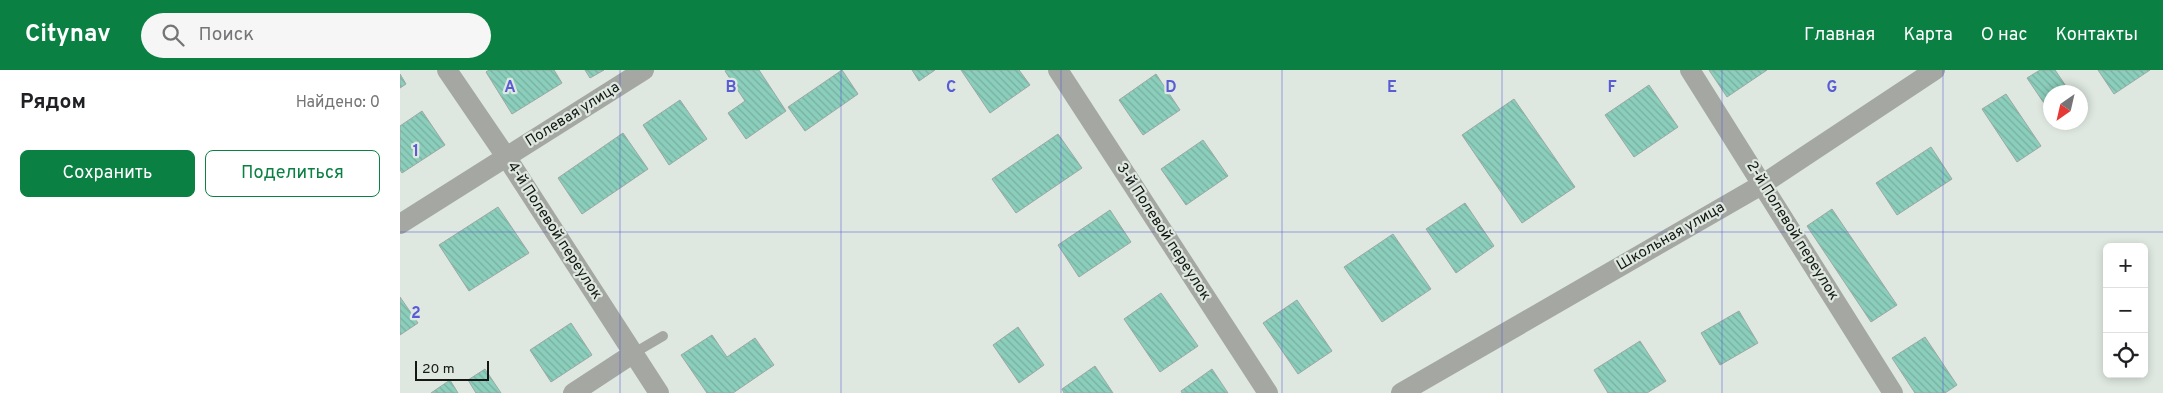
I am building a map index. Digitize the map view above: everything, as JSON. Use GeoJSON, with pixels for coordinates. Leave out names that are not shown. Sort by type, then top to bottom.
{"type":"FeatureCollection","features":[{"type":"Feature","properties":{"kind":"street","name":"4-й Полевой переулок"},"geometry":{"type":"LineString","coordinates":[[447,70],[507,158],[659,393]]}},
{"type":"Feature","properties":{"kind":"street","name":"Полевая улица"},"geometry":{"type":"LineString","coordinates":[[400,224],[644,70]]}},
{"type":"Feature","properties":{"kind":"street","name":"3-й Полевой переулок"},"geometry":{"type":"LineString","coordinates":[[1058,70],[1268,393]]}},
{"type":"Feature","properties":{"kind":"street","name":"2-й Полевой переулок"},"geometry":{"type":"LineString","coordinates":[[1690,70],[1893,393]]}},
{"type":"Feature","properties":{"kind":"street","name":"Школьная улица"},"geometry":{"type":"LineString","coordinates":[[1401,393],[1763,184],[1935,70]]}},
{"type":"Feature","properties":{"kind":"street"},"geometry":{"type":"LineString","coordinates":[[573,393],[634,353]]}},
{"type":"Feature","properties":{"kind":"lane"},"geometry":{"type":"LineString","coordinates":[[634,353],[663,336]]}},
{"type":"Feature","properties":{"kind":"building"},"geometry":{"type":"Polygon","coordinates":[[[489,70],[554,70],[562,83],[512,114],[486,72],[489,70]]]}},
{"type":"Feature","properties":{"kind":"building"},"geometry":{"type":"Polygon","coordinates":[[[585,70],[604,70],[590,78],[585,70]]]}},
{"type":"Feature","properties":{"kind":"building"},"geometry":{"type":"Polygon","coordinates":[[[759,70],[786,111],[746,139],[728,113],[745,101],[725,71],[759,70]]]}},
{"type":"Feature","properties":{"kind":"building"},"geometry":{"type":"Polygon","coordinates":[[[842,70],[858,94],[805,131],[788,107],[842,70]]]}},
{"type":"Feature","properties":{"kind":"building"},"geometry":{"type":"Polygon","coordinates":[[[912,70],[935,70],[919,81],[912,70]]]}},
{"type":"Feature","properties":{"kind":"building"},"geometry":{"type":"Polygon","coordinates":[[[961,70],[1019,70],[1030,85],[990,113],[961,70]]]}},
{"type":"Feature","properties":{"kind":"building"},"geometry":{"type":"Polygon","coordinates":[[[1709,70],[1767,70],[1727,97],[1709,70]]]}},
{"type":"Feature","properties":{"kind":"building"},"geometry":{"type":"Polygon","coordinates":[[[2040,70],[2055,70],[2065,85],[2043,85],[2043,102],[2027,78],[2040,70]]]}},
{"type":"Feature","properties":{"kind":"building"},"geometry":{"type":"Polygon","coordinates":[[[2098,70],[2150,70],[2114,94],[2098,70]]]}},
{"type":"Feature","properties":{"kind":"building"},"geometry":{"type":"Polygon","coordinates":[[[400,74],[406,84],[400,88],[400,74]]]}},
{"type":"Feature","properties":{"kind":"building"},"geometry":{"type":"Polygon","coordinates":[[[1156,74],[1180,110],[1143,135],[1119,100],[1156,74]]]}},
{"type":"Feature","properties":{"kind":"building"},"geometry":{"type":"Polygon","coordinates":[[[1649,85],[1678,127],[1634,157],[1605,115],[1649,85]]]}},
{"type":"Feature","properties":{"kind":"building"},"geometry":{"type":"Polygon","coordinates":[[[2006,94],[2041,146],[2017,162],[1982,109],[2006,94]]]}},
{"type":"Feature","properties":{"kind":"building"},"geometry":{"type":"Polygon","coordinates":[[[1514,99],[1575,187],[1522,223],[1462,135],[1514,99]]]}},
{"type":"Feature","properties":{"kind":"building"},"geometry":{"type":"Polygon","coordinates":[[[680,100],[707,139],[669,165],[643,125],[680,100]]]}},
{"type":"Feature","properties":{"kind":"building"},"geometry":{"type":"Polygon","coordinates":[[[422,111],[445,145],[402,173],[400,170],[400,126],[422,111]]]}},
{"type":"Feature","properties":{"kind":"building"},"geometry":{"type":"Polygon","coordinates":[[[623,133],[648,169],[582,214],[558,178],[623,133]]]}},
{"type":"Feature","properties":{"kind":"building"},"geometry":{"type":"Polygon","coordinates":[[[1058,134],[1082,168],[1016,213],[992,179],[1058,134]]]}},
{"type":"Feature","properties":{"kind":"building"},"geometry":{"type":"Polygon","coordinates":[[[1203,140],[1228,176],[1186,205],[1161,169],[1203,140]]]}},
{"type":"Feature","properties":{"kind":"building"},"geometry":{"type":"Polygon","coordinates":[[[1931,147],[1952,179],[1897,215],[1876,183],[1931,147]]]}},
{"type":"Feature","properties":{"kind":"building"},"geometry":{"type":"Polygon","coordinates":[[[1465,203],[1494,246],[1456,273],[1426,229],[1465,203]]]}},
{"type":"Feature","properties":{"kind":"building"},"geometry":{"type":"Polygon","coordinates":[[[498,207],[529,253],[469,291],[439,245],[498,207]]]}},
{"type":"Feature","properties":{"kind":"building"},"geometry":{"type":"Polygon","coordinates":[[[1832,209],[1897,305],[1871,322],[1807,226],[1832,209]]]}},
{"type":"Feature","properties":{"kind":"building"},"geometry":{"type":"Polygon","coordinates":[[[1110,210],[1131,242],[1079,277],[1058,245],[1110,210]]]}},
{"type":"Feature","properties":{"kind":"building"},"geometry":{"type":"Polygon","coordinates":[[[1393,234],[1431,289],[1382,322],[1344,267],[1393,234]]]}},
{"type":"Feature","properties":{"kind":"building"},"geometry":{"type":"Polygon","coordinates":[[[1161,293],[1198,346],[1160,372],[1124,319],[1161,293]]]}},
{"type":"Feature","properties":{"kind":"building"},"geometry":{"type":"Polygon","coordinates":[[[400,297],[418,323],[400,335],[400,297]]]}},
{"type":"Feature","properties":{"kind":"building"},"geometry":{"type":"Polygon","coordinates":[[[1297,300],[1332,351],[1298,374],[1263,323],[1297,300]]]}},
{"type":"Feature","properties":{"kind":"building"},"geometry":{"type":"Polygon","coordinates":[[[1739,311],[1758,343],[1720,365],[1701,333],[1739,311]]]}},
{"type":"Feature","properties":{"kind":"building"},"geometry":{"type":"Polygon","coordinates":[[[571,323],[592,355],[551,382],[530,350],[571,323]]]}},
{"type":"Feature","properties":{"kind":"building"},"geometry":{"type":"Polygon","coordinates":[[[1018,327],[1044,365],[1019,383],[993,345],[1018,327]]]}},
{"type":"Feature","properties":{"kind":"building"},"geometry":{"type":"Polygon","coordinates":[[[712,335],[727,357],[755,338],[774,365],[733,393],[707,393],[681,355],[712,335]]]}},
{"type":"Feature","properties":{"kind":"building"},"geometry":{"type":"Polygon","coordinates":[[[1925,337],[1957,385],[1945,393],[1915,393],[1892,358],[1925,337]]]}},
{"type":"Feature","properties":{"kind":"building"},"geometry":{"type":"Polygon","coordinates":[[[1640,341],[1666,381],[1647,393],[1608,393],[1594,370],[1640,341]]]}},
{"type":"Feature","properties":{"kind":"building"},"geometry":{"type":"Polygon","coordinates":[[[1095,366],[1113,393],[1064,393],[1062,389],[1095,366]]]}},
{"type":"Feature","properties":{"kind":"building"},"geometry":{"type":"Polygon","coordinates":[[[485,369],[501,393],[476,393],[468,380],[485,369]]]}},
{"type":"Feature","properties":{"kind":"building"},"geometry":{"type":"Polygon","coordinates":[[[1212,369],[1228,393],[1182,393],[1181,391],[1212,369]]]}},
{"type":"Feature","properties":{"kind":"building"},"geometry":{"type":"Polygon","coordinates":[[[450,380],[458,393],[431,393],[450,380]]]}}]}
